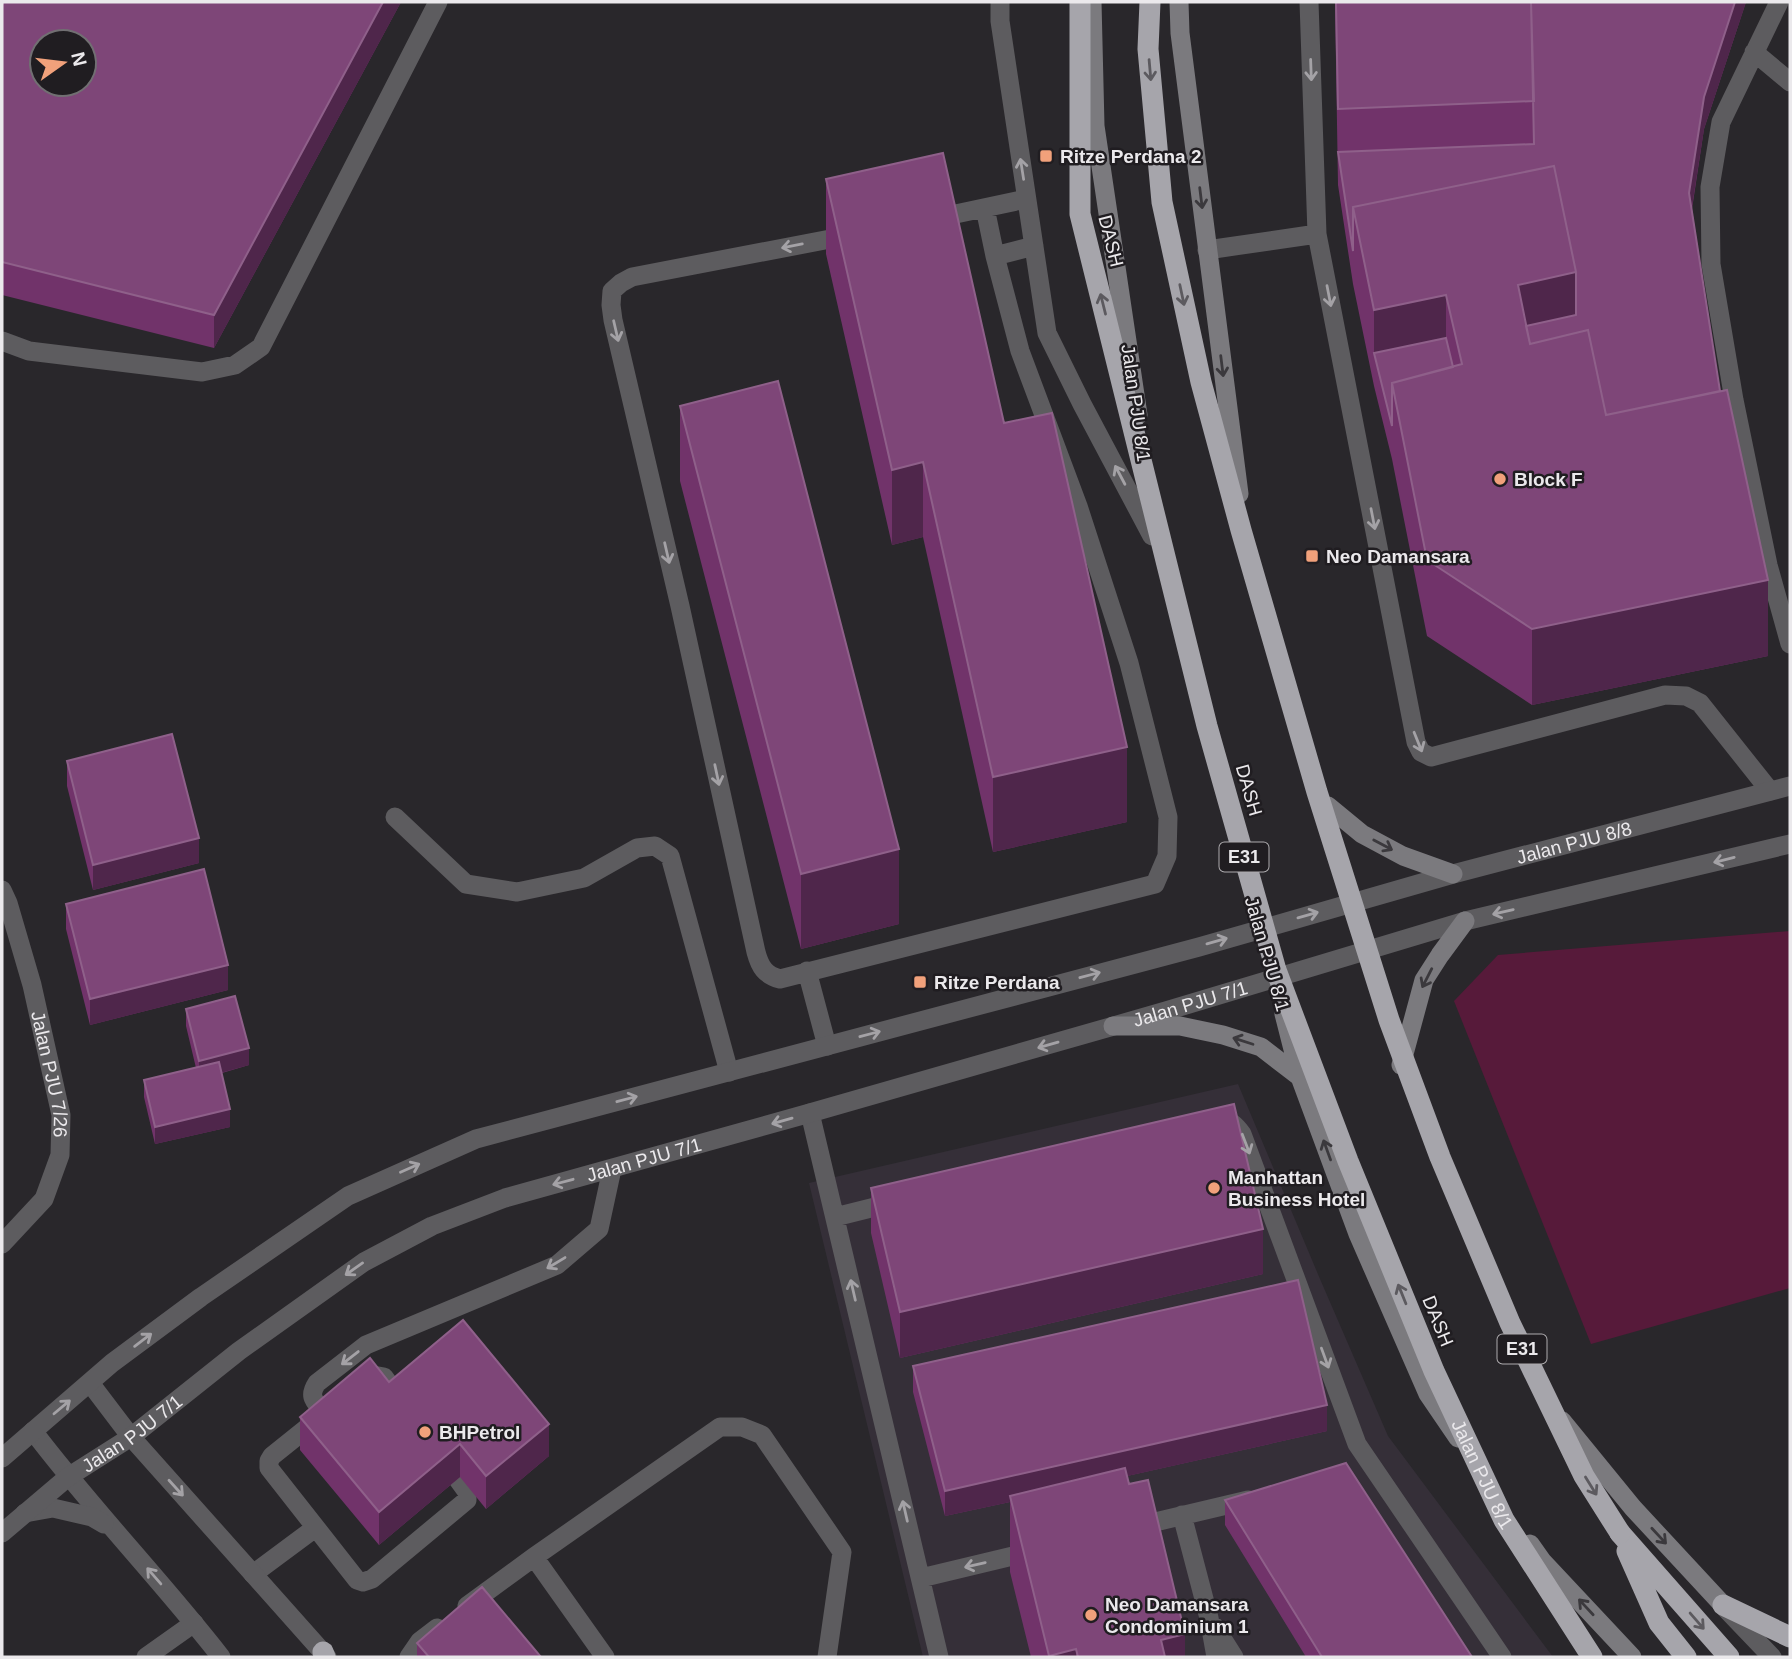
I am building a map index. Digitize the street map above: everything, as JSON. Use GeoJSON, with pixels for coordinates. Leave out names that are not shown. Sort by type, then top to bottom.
{"type":"FeatureCollection","features":[{"type":"Feature","properties":{"kind":"highway","name":"DASH"},"geometry":{"type":"LineString","coordinates":[[1080,2],[1080,214],[1207,726],[1276,970],[1348,1161],[1434,1371],[1504,1520],[1592,1657]]}},
{"type":"Feature","properties":{"kind":"highway","name":"E31"},"geometry":{"type":"LineString","coordinates":[[1150,2],[1148,49],[1162,202],[1201,382],[1317,792],[1389,1020],[1440,1157],[1510,1323],[1584,1476],[1620,1533]]}},
{"type":"Feature","properties":{"kind":"highway"},"geometry":{"type":"LineString","coordinates":[[1620,1533],[1659,1623],[1686,1657]]}},
{"type":"Feature","properties":{"kind":"highway"},"geometry":{"type":"LineString","coordinates":[[1620,1533],[1729,1657]]}},
{"type":"Feature","properties":{"kind":"highway"},"geometry":{"type":"LineString","coordinates":[[1723,1605],[1790,1637]]}},
{"type":"Feature","properties":{"kind":"main road","name":"Jalan PJU 8/1"},"geometry":{"type":"LineString","coordinates":[[1092,2],[1095,126],[1146,469],[1152,536],[1195,701],[1275,977],[1300,1077],[1358,1234],[1428,1394],[1542,1561],[1632,1657]]}},
{"type":"Feature","properties":{"kind":"main road"},"geometry":{"type":"LineString","coordinates":[[1179,2],[1180,33],[1238,491],[1401,1065],[1451,1206],[1497,1309],[1553,1409],[1633,1508],[1723,1605]]}},
{"type":"Feature","properties":{"kind":"main road"},"geometry":{"type":"LineString","coordinates":[[1328,806],[1362,834],[1402,856],[1452,874]]}},
{"type":"Feature","properties":{"kind":"main road"},"geometry":{"type":"LineString","coordinates":[[1401,1065],[1424,980],[1465,921]]}},
{"type":"Feature","properties":{"kind":"main road"},"geometry":{"type":"LineString","coordinates":[[1113,1026],[1180,1026],[1223,1035],[1261,1047],[1300,1077]]}},
{"type":"Feature","properties":{"kind":"street"},"geometry":{"type":"LineString","coordinates":[[2,341],[29,351],[202,372],[235,365],[261,348],[438,2]]}},
{"type":"Feature","properties":{"kind":"street"},"geometry":{"type":"LineString","coordinates":[[1000,2],[1000,21],[1047,333],[1152,536]]}},
{"type":"Feature","properties":{"kind":"street"},"geometry":{"type":"LineString","coordinates":[[1309,2],[1317,234],[1416,742],[1422,752],[1431,757],[1665,695],[1686,696],[1700,703],[1770,791]]}},
{"type":"Feature","properties":{"kind":"street"},"geometry":{"type":"LineString","coordinates":[[1779,2],[1721,122],[1710,187],[1712,264],[1734,400],[1768,565],[1790,644]]}},
{"type":"Feature","properties":{"kind":"street"},"geometry":{"type":"LineString","coordinates":[[1754,52],[1790,82]]}},
{"type":"Feature","properties":{"kind":"street"},"geometry":{"type":"LineString","coordinates":[[914,223],[1027,199]]}},
{"type":"Feature","properties":{"kind":"street"},"geometry":{"type":"LineString","coordinates":[[873,230],[632,277],[612,291],[611,305],[756,952],[764,971],[780,979],[1155,884],[1167,856],[1168,817],[1129,663],[1078,506],[1020,351],[985,208]]}},
{"type":"Feature","properties":{"kind":"street"},"geometry":{"type":"LineString","coordinates":[[1207,250],[1317,234]]}},
{"type":"Feature","properties":{"kind":"street"},"geometry":{"type":"LineString","coordinates":[[995,256],[1034,246]]}},
{"type":"Feature","properties":{"kind":"street","name":"Jalan PJU 8/8"},"geometry":{"type":"LineString","coordinates":[[1356,901],[1790,786]]}},
{"type":"Feature","properties":{"kind":"street"},"geometry":{"type":"LineString","coordinates":[[395,817],[466,884],[517,892],[584,878],[637,848],[655,846],[670,856],[729,1072]]}},
{"type":"Feature","properties":{"kind":"street"},"geometry":{"type":"LineString","coordinates":[[1368,949],[1465,921],[1790,844]]}},
{"type":"Feature","properties":{"kind":"street","name":"Jalan PJU 7/26"},"geometry":{"type":"LineString","coordinates":[[2,890],[32,985],[61,1115],[60,1155],[44,1199],[2,1244]]}},
{"type":"Feature","properties":{"kind":"street"},"geometry":{"type":"LineString","coordinates":[[2,1458],[112,1363],[201,1297],[348,1196],[476,1139],[1356,901]]}},
{"type":"Feature","properties":{"kind":"street","name":"Jalan PJU 7/1"},"geometry":{"type":"LineString","coordinates":[[2,1533],[68,1477],[131,1437],[239,1351],[364,1262],[432,1226],[505,1198],[1113,1026],[1368,949]]}},
{"type":"Feature","properties":{"kind":"street"},"geometry":{"type":"LineString","coordinates":[[807,971],[827,1046]]}},
{"type":"Feature","properties":{"kind":"street"},"geometry":{"type":"LineString","coordinates":[[810,1113],[939,1657]]}},
{"type":"Feature","properties":{"kind":"street"},"geometry":{"type":"LineString","coordinates":[[1201,1124],[1226,1120],[1236,1125],[1242,1134],[1357,1444],[1502,1657]]}},
{"type":"Feature","properties":{"kind":"street"},"geometry":{"type":"LineString","coordinates":[[325,1414],[312,1397],[312,1391],[317,1383],[366,1345],[557,1265],[599,1229],[612,1169]]}},
{"type":"Feature","properties":{"kind":"street"},"geometry":{"type":"LineString","coordinates":[[835,1217],[917,1196]]}},
{"type":"Feature","properties":{"kind":"street"},"geometry":{"type":"LineString","coordinates":[[373,1376],[384,1377],[467,1492],[467,1500],[372,1579],[363,1582],[357,1580],[268,1468],[272,1456],[325,1414],[373,1376]]}},
{"type":"Feature","properties":{"kind":"street"},"geometry":{"type":"LineString","coordinates":[[90,1383],[131,1437],[325,1655]]}},
{"type":"Feature","properties":{"kind":"street"},"geometry":{"type":"LineString","coordinates":[[409,1657],[420,1641],[534,1557],[720,1427],[742,1427],[762,1435],[842,1552],[827,1657]]}},
{"type":"Feature","properties":{"kind":"street"},"geometry":{"type":"LineString","coordinates":[[33,1431],[68,1477],[221,1657]]}},
{"type":"Feature","properties":{"kind":"street"},"geometry":{"type":"LineString","coordinates":[[1349,1475],[1375,1469]]}},
{"type":"Feature","properties":{"kind":"street"},"geometry":{"type":"LineString","coordinates":[[1117,1531],[1272,1494]]}},
{"type":"Feature","properties":{"kind":"street"},"geometry":{"type":"LineString","coordinates":[[24,1514],[53,1508],[92,1517],[114,1529]]}},
{"type":"Feature","properties":{"kind":"street"},"geometry":{"type":"LineString","coordinates":[[1182,1515],[1209,1618],[1216,1657]]}},
{"type":"Feature","properties":{"kind":"street"},"geometry":{"type":"LineString","coordinates":[[253,1574],[315,1528]]}},
{"type":"Feature","properties":{"kind":"street"},"geometry":{"type":"LineString","coordinates":[[921,1578],[1052,1546]]}},
{"type":"Feature","properties":{"kind":"street"},"geometry":{"type":"LineString","coordinates":[[534,1557],[605,1657]]}},
{"type":"Feature","properties":{"kind":"street"},"geometry":{"type":"LineString","coordinates":[[1723,1605],[1772,1657]]}},
{"type":"Feature","properties":{"kind":"street"},"geometry":{"type":"LineString","coordinates":[[1209,1618],[1234,1657]]}},
{"type":"Feature","properties":{"kind":"street"},"geometry":{"type":"LineString","coordinates":[[146,1657],[194,1623]]}},
{"type":"Feature","properties":{"kind":"shaded area"},"geometry":{"type":"Polygon","coordinates":[[[1790,931],[1790,1288],[1591,1344],[1454,1001],[1498,955],[1790,931]]]}},
{"type":"Feature","properties":{"kind":"shaded area"},"geometry":{"type":"Polygon","coordinates":[[[1238,1084],[1388,1436],[1553,1657],[923,1657],[809,1183],[1238,1084]]]}},
{"type":"Feature","properties":{"kind":"building"},"geometry":{"type":"Polygon","coordinates":[[[4,2],[383,2],[214,315],[2,262],[4,2]]]}},
{"type":"Feature","properties":{"kind":"building"},"geometry":{"type":"Polygon","coordinates":[[[1336,2],[1531,2],[1534,101],[1338,109],[1336,2]]]}},
{"type":"Feature","properties":{"kind":"building"},"geometry":{"type":"Polygon","coordinates":[[[1531,2],[1735,2],[1704,97],[1689,193],[1720,391],[1606,415],[1588,330],[1530,344],[1526,326],[1576,315],[1576,272],[1554,166],[1353,207],[1353,251],[1338,152],[1534,144],[1531,2]]]}},
{"type":"Feature","properties":{"kind":"building"},"geometry":{"type":"Polygon","coordinates":[[[943,153],[1004,423],[1052,413],[1127,747],[993,777],[923,462],[892,470],[826,179],[943,153]]]}},
{"type":"Feature","properties":{"kind":"building","name":"Block F"},"geometry":{"type":"Polygon","coordinates":[[[1554,166],[1576,272],[1518,285],[1530,344],[1588,330],[1606,415],[1727,390],[1768,580],[1532,629],[1427,560],[1392,383],[1462,364],[1446,295],[1374,310],[1353,207],[1554,166]]]}},
{"type":"Feature","properties":{"kind":"building"},"geometry":{"type":"Polygon","coordinates":[[[1446,338],[1453,367],[1392,383],[1392,426],[1374,353],[1446,338]]]}},
{"type":"Feature","properties":{"kind":"building"},"geometry":{"type":"Polygon","coordinates":[[[778,381],[899,849],[801,874],[680,406],[778,381]]]}},
{"type":"Feature","properties":{"kind":"building"},"geometry":{"type":"Polygon","coordinates":[[[172,734],[199,838],[93,865],[67,761],[172,734]]]}},
{"type":"Feature","properties":{"kind":"building"},"geometry":{"type":"Polygon","coordinates":[[[204,869],[228,965],[90,999],[66,904],[204,869]]]}},
{"type":"Feature","properties":{"kind":"building"},"geometry":{"type":"Polygon","coordinates":[[[235,996],[249,1048],[199,1061],[186,1009],[235,996]]]}},
{"type":"Feature","properties":{"kind":"building"},"geometry":{"type":"Polygon","coordinates":[[[219,1062],[230,1109],[155,1127],[144,1080],[219,1062]]]}},
{"type":"Feature","properties":{"kind":"building"},"geometry":{"type":"Polygon","coordinates":[[[1234,1104],[1263,1229],[900,1312],[871,1188],[1234,1104]]]}},
{"type":"Feature","properties":{"kind":"building"},"geometry":{"type":"Polygon","coordinates":[[[1298,1280],[1327,1405],[945,1491],[913,1366],[1298,1280]]]}},
{"type":"Feature","properties":{"kind":"building","name":"BHPetrol"},"geometry":{"type":"Polygon","coordinates":[[[463,1320],[549,1424],[486,1476],[460,1444],[379,1512],[300,1417],[370,1358],[389,1382],[463,1320]]]}},
{"type":"Feature","properties":{"kind":"building"},"geometry":{"type":"Polygon","coordinates":[[[1346,1463],[1472,1657],[1322,1657],[1225,1500],[1346,1463]]]}},
{"type":"Feature","properties":{"kind":"building"},"geometry":{"type":"Polygon","coordinates":[[[1125,1468],[1129,1484],[1148,1480],[1185,1634],[1161,1640],[1165,1657],[1078,1657],[1076,1649],[1049,1656],[1010,1496],[1125,1468]]]}},
{"type":"Feature","properties":{"kind":"building"},"geometry":{"type":"Polygon","coordinates":[[[482,1587],[541,1657],[429,1657],[417,1643],[482,1587]]]}},
{"type":"Feature","properties":{"kind":"place","name":"Ritze Perdana 2"},"geometry":{"type":"Point","coordinates":[1046,156]}},
{"type":"Feature","properties":{"kind":"place","name":"Block F"},"geometry":{"type":"Point","coordinates":[1500,479]}},
{"type":"Feature","properties":{"kind":"place","name":"Neo Damansara"},"geometry":{"type":"Point","coordinates":[1312,556]}},
{"type":"Feature","properties":{"kind":"place","name":"Ritze Perdana"},"geometry":{"type":"Point","coordinates":[920,982]}},
{"type":"Feature","properties":{"kind":"place","name":"Manhattan Business Hotel"},"geometry":{"type":"Point","coordinates":[1214,1188]}},
{"type":"Feature","properties":{"kind":"place","name":"BHPetrol"},"geometry":{"type":"Point","coordinates":[425,1432]}},
{"type":"Feature","properties":{"kind":"place","name":"Neo Damansara Condominium 1"},"geometry":{"type":"Point","coordinates":[1091,1615]}}]}
